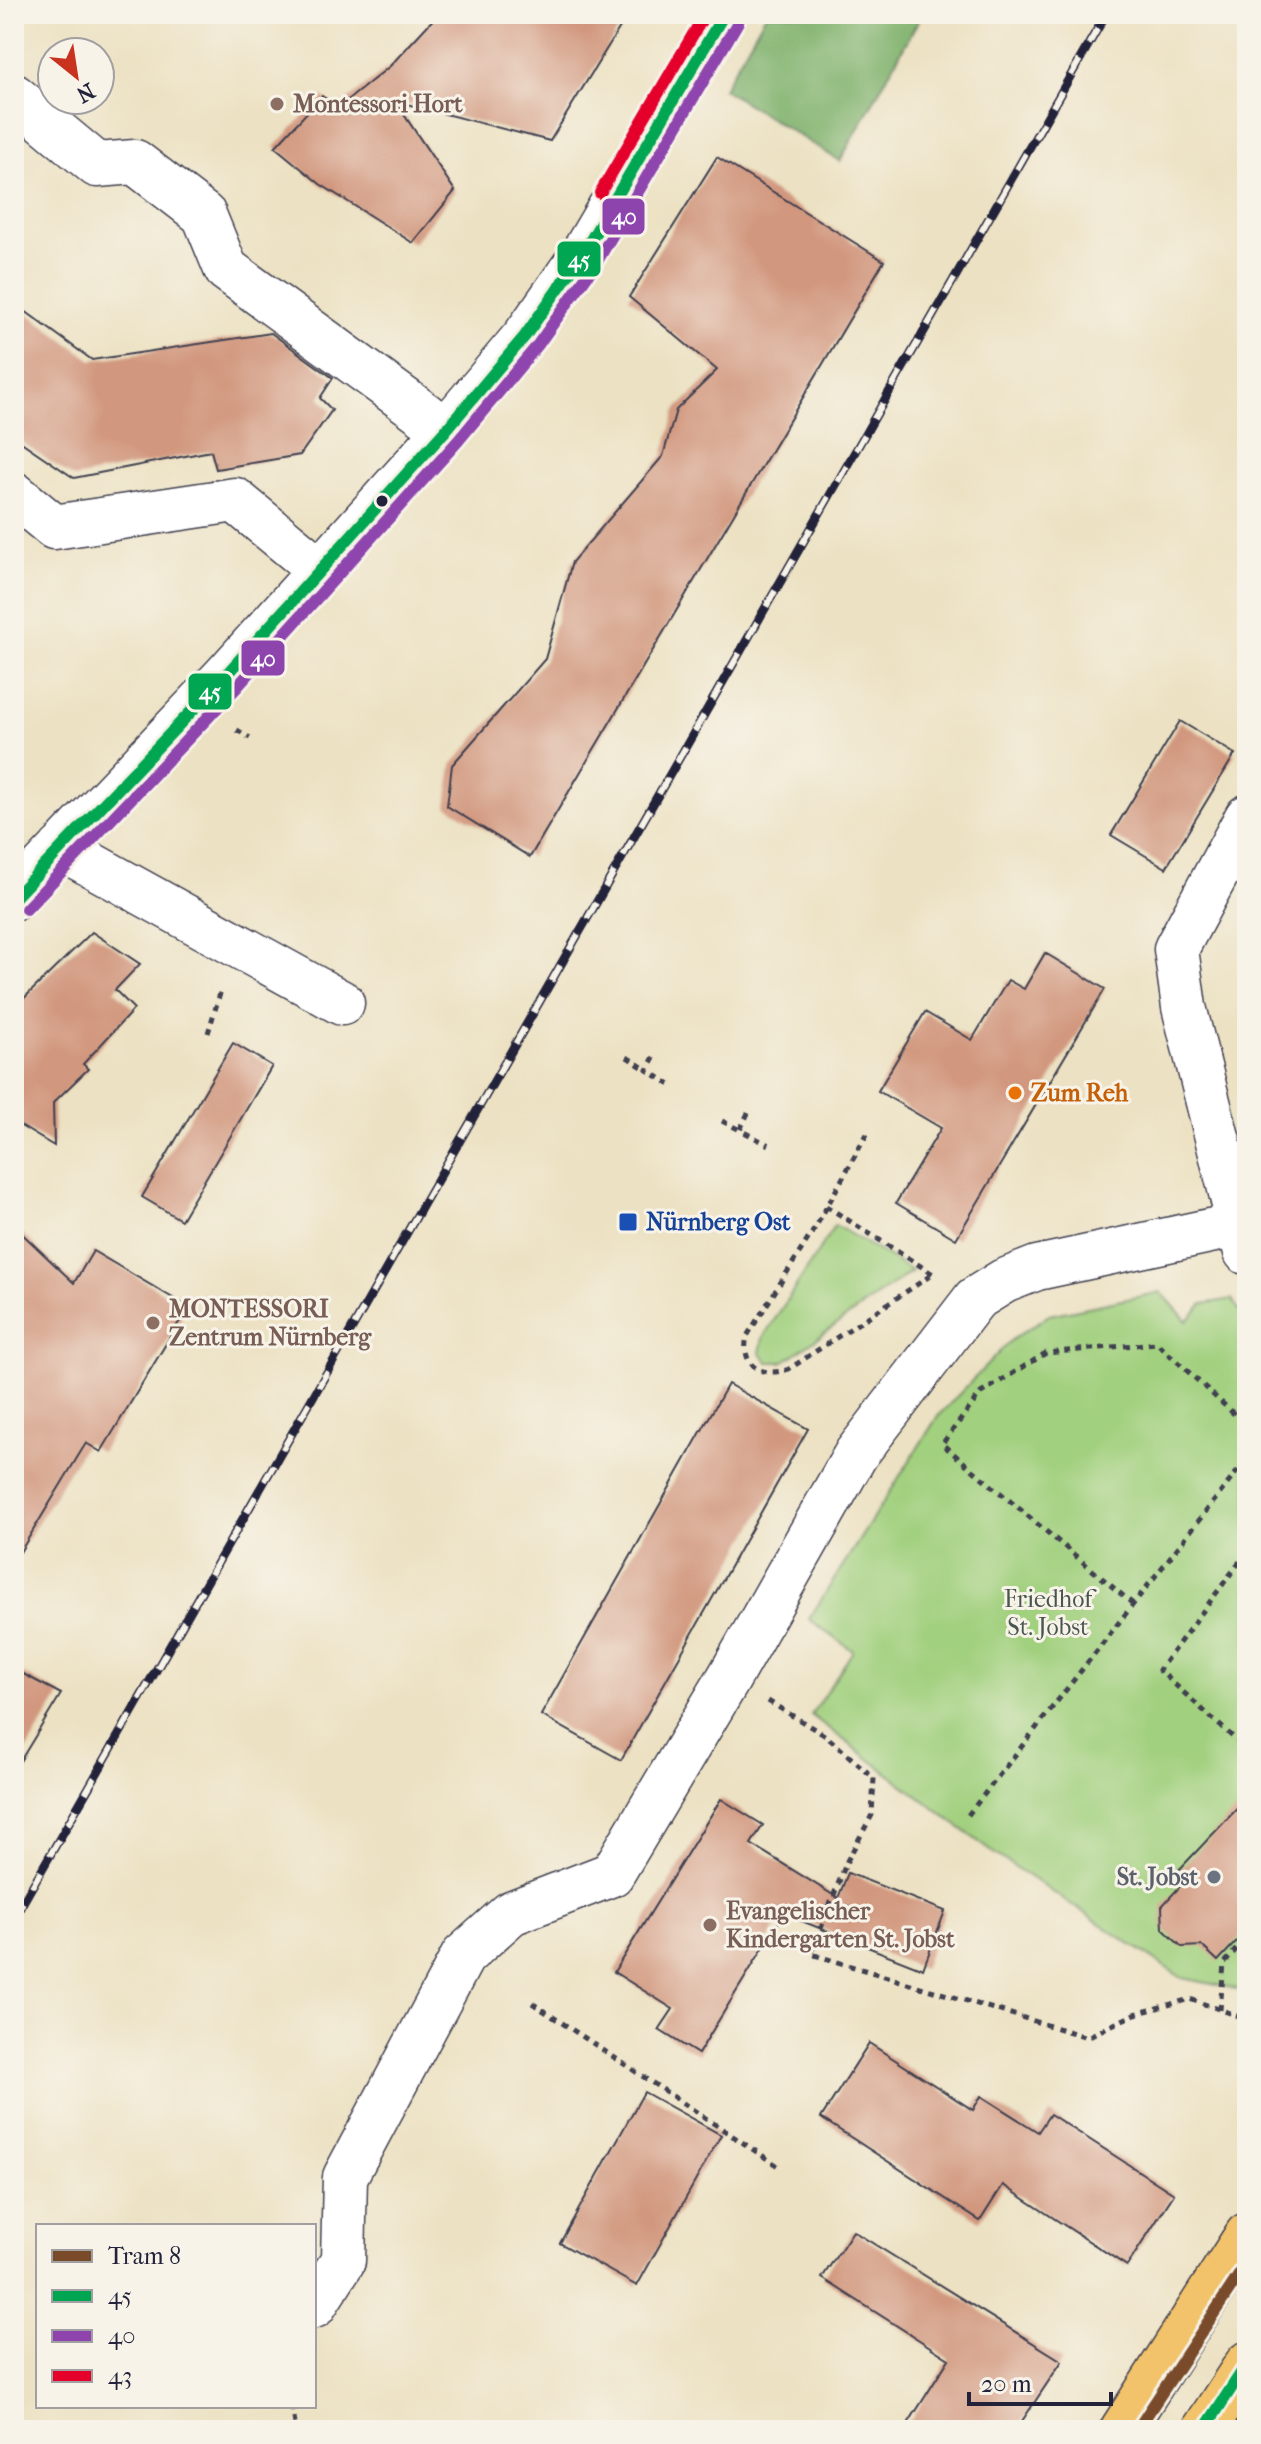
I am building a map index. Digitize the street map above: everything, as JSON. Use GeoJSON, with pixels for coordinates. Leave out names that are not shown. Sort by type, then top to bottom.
{"type":"FeatureCollection","features":[{"type":"Feature","properties":{"kind":"main road"},"geometry":{"type":"LineString","coordinates":[[1122,2430],[1247,2236]]}},
{"type":"Feature","properties":{"kind":"main road"},"geometry":{"type":"LineString","coordinates":[[1148,2390],[1206,2426],[1247,2364]]}},
{"type":"Feature","properties":{"kind":"street"},"geometry":{"type":"LineString","coordinates":[[14,898],[217,685],[446,430],[525,336],[582,255],[724,14]]}},
{"type":"Feature","properties":{"kind":"street"},"geometry":{"type":"LineString","coordinates":[[14,96],[97,165],[135,162],[204,215],[226,269],[446,430]]}},
{"type":"Feature","properties":{"kind":"street"},"geometry":{"type":"LineString","coordinates":[[14,494],[54,527],[235,500],[320,570]]}},
{"type":"Feature","properties":{"kind":"street"},"geometry":{"type":"LineString","coordinates":[[316,2303],[343,2261],[345,2177],[463,1956],[511,1913],[612,1874],[729,1678],[856,1454],[975,1299],[1004,1281],[1037,1268],[1244,1235],[1184,1007],[1176,949],[1247,817]]}},
{"type":"Feature","properties":{"kind":"street"},"geometry":{"type":"LineString","coordinates":[[61,848],[342,1003]]}},
{"type":"Feature","properties":{"kind":"path"},"geometry":{"type":"LineString","coordinates":[[242,733],[250,738]]}},
{"type":"Feature","properties":{"kind":"path"},"geometry":{"type":"LineString","coordinates":[[627,1057],[674,1087]]}},
{"type":"Feature","properties":{"kind":"path"},"geometry":{"type":"LineString","coordinates":[[647,1070],[654,1057]]}},
{"type":"Feature","properties":{"kind":"path"},"geometry":{"type":"LineString","coordinates":[[740,1130],[748,1113]]}},
{"type":"Feature","properties":{"kind":"path"},"geometry":{"type":"LineString","coordinates":[[722,1121],[769,1145]]}},
{"type":"Feature","properties":{"kind":"path"},"geometry":{"type":"LineString","coordinates":[[826,1206],[933,1274],[789,1369],[773,1375],[758,1372],[747,1361],[744,1348],[747,1336],[867,1134]]}},
{"type":"Feature","properties":{"kind":"path"},"geometry":{"type":"LineString","coordinates":[[1133,1604],[942,1444],[981,1393],[1046,1353],[1157,1343],[1247,1426]]}},
{"type":"Feature","properties":{"kind":"path"},"geometry":{"type":"LineString","coordinates":[[968,1815],[1247,1459]]}},
{"type":"Feature","properties":{"kind":"path"},"geometry":{"type":"LineString","coordinates":[[1247,1552],[1159,1670],[1247,1750]]}},
{"type":"Feature","properties":{"kind":"path"},"geometry":{"type":"LineString","coordinates":[[729,1678],[826,1736],[874,1778],[872,1815],[847,1861],[811,1954],[1087,2037],[1135,2014],[1190,1999],[1247,2019]]}},
{"type":"Feature","properties":{"kind":"path"},"geometry":{"type":"LineString","coordinates":[[1220,2010],[1224,1964],[1247,1936]]}},
{"type":"Feature","properties":{"kind":"path"},"geometry":{"type":"LineString","coordinates":[[532,2003],[781,2168]]}},
{"type":"Feature","properties":{"kind":"path"},"geometry":{"type":"LineString","coordinates":[[292,2408],[296,2430]]}},
{"type":"Feature","properties":{"kind":"green space"},"geometry":{"type":"Polygon","coordinates":[[[766,14],[922,14],[840,161],[723,89],[766,14]]]}},
{"type":"Feature","properties":{"kind":"green space"},"geometry":{"type":"Polygon","coordinates":[[[835,1225],[912,1271],[789,1358],[782,1362],[768,1362],[760,1353],[763,1338],[835,1225]]]}},
{"type":"Feature","properties":{"kind":"green space","name":"Friedhof St. Jobst"},"geometry":{"type":"Polygon","coordinates":[[[1161,1292],[1187,1321],[1203,1304],[1232,1299],[1247,1323],[1247,1991],[1182,1978],[995,1854],[811,1715],[853,1651],[809,1619],[938,1416],[1010,1341],[1049,1315],[1161,1292]]]}},
{"type":"Feature","properties":{"kind":"building"},"geometry":{"type":"Polygon","coordinates":[[[438,14],[628,14],[550,141],[395,101],[455,191],[413,243],[320,184],[275,147],[322,96],[338,108],[390,66],[438,14]]]}},
{"type":"Feature","properties":{"kind":"building"},"geometry":{"type":"Polygon","coordinates":[[[717,157],[884,261],[530,857],[447,806],[452,765],[545,659],[572,562],[663,456],[676,410],[717,370],[629,297],[717,157]]]}},
{"type":"Feature","properties":{"kind":"building"},"geometry":{"type":"Polygon","coordinates":[[[14,303],[92,360],[271,333],[333,378],[320,398],[332,410],[300,455],[216,469],[211,451],[74,478],[14,437],[14,303]]]}},
{"type":"Feature","properties":{"kind":"building"},"geometry":{"type":"Polygon","coordinates":[[[1180,721],[1235,754],[1166,868],[1111,835],[1180,721]]]}},
{"type":"Feature","properties":{"kind":"building"},"geometry":{"type":"Polygon","coordinates":[[[92,932],[140,964],[115,990],[134,1009],[83,1064],[88,1069],[53,1103],[54,1146],[14,1122],[14,1008],[92,932]]]}},
{"type":"Feature","properties":{"kind":"building"},"geometry":{"type":"Polygon","coordinates":[[[1045,953],[1105,989],[956,1239],[896,1203],[941,1128],[878,1091],[925,1012],[972,1040],[1008,980],[1024,989],[1045,953]]]}},
{"type":"Feature","properties":{"kind":"building"},"geometry":{"type":"Polygon","coordinates":[[[233,1043],[272,1066],[181,1220],[142,1197],[233,1043]]]}},
{"type":"Feature","properties":{"kind":"building"},"geometry":{"type":"Polygon","coordinates":[[[14,1226],[74,1283],[93,1251],[188,1307],[101,1452],[86,1443],[14,1562],[14,1226]]]}},
{"type":"Feature","properties":{"kind":"building"},"geometry":{"type":"Polygon","coordinates":[[[728,1384],[808,1429],[621,1760],[541,1715],[728,1384]]]}},
{"type":"Feature","properties":{"kind":"building"},"geometry":{"type":"Polygon","coordinates":[[[14,1669],[61,1694],[14,1771],[14,1669]]]}},
{"type":"Feature","properties":{"kind":"building","name":"St. Jobst"},"geometry":{"type":"Polygon","coordinates":[[[1247,1798],[1247,1930],[1218,1961],[1202,1946],[1182,1947],[1163,1929],[1162,1906],[1185,1881],[1176,1873],[1247,1798]]]}},
{"type":"Feature","properties":{"kind":"building","name":"Evangelischer Kindergarten St. Jobst"},"geometry":{"type":"Polygon","coordinates":[[[721,1799],[763,1825],[751,1844],[838,1898],[848,1873],[945,1911],[923,1969],[784,1914],[698,2054],[659,2030],[673,2009],[614,1972],[721,1799]]]}},
{"type":"Feature","properties":{"kind":"building"},"geometry":{"type":"Polygon","coordinates":[[[869,2043],[973,2110],[981,2096],[1038,2132],[1050,2114],[1174,2194],[1127,2266],[1003,2185],[980,2221],[821,2118],[869,2043]]]}},
{"type":"Feature","properties":{"kind":"building"},"geometry":{"type":"Polygon","coordinates":[[[644,2092],[721,2135],[637,2286],[560,2243],[644,2092]]]}},
{"type":"Feature","properties":{"kind":"building"},"geometry":{"type":"Polygon","coordinates":[[[853,2231],[1062,2361],[1016,2430],[904,2430],[949,2359],[822,2278],[853,2231]]]}},
{"type":"Feature","properties":{"kind":"railway"},"geometry":{"type":"LineString","coordinates":[[14,1918],[1106,14]]}},
{"type":"Feature","properties":{"kind":"tram line","name":"8"},"geometry":{"type":"LineString","coordinates":[[1137,2430],[1247,2263]]}},
{"type":"Feature","properties":{"kind":"transit line","name":"43"},"geometry":{"type":"LineString","coordinates":[[600,193],[705,14]]}},
{"type":"Feature","properties":{"kind":"transit line","name":"45"},"geometry":{"type":"LineString","coordinates":[[14,898],[225,676],[446,430],[525,336],[582,255],[724,14]]}},
{"type":"Feature","properties":{"kind":"transit line","name":"40"},"geometry":{"type":"LineString","coordinates":[[26,909],[237,687],[458,441],[537,346],[596,263],[738,22]]}},
{"type":"Feature","properties":{"kind":"transit line","name":"45"},"geometry":{"type":"LineString","coordinates":[[1204,2430],[1247,2364]]}},
{"type":"Feature","properties":{"kind":"place","name":"Montessori Hort"},"geometry":{"type":"Point","coordinates":[277,104]}},
{"type":"Feature","properties":{"kind":"place","name":"Zum Reh"},"geometry":{"type":"Point","coordinates":[1015,1093]}},
{"type":"Feature","properties":{"kind":"place","name":"Nürnberg Ost"},"geometry":{"type":"Point","coordinates":[628,1222]}},
{"type":"Feature","properties":{"kind":"place","name":"MONTESSORI Zentrum Nürnberg"},"geometry":{"type":"Point","coordinates":[153,1323]}},
{"type":"Feature","properties":{"kind":"place","name":"St. Jobst"},"geometry":{"type":"Point","coordinates":[1214,1877]}},
{"type":"Feature","properties":{"kind":"place","name":"Evangelischer Kindergarten St. Jobst"},"geometry":{"type":"Point","coordinates":[710,1925]}}]}
